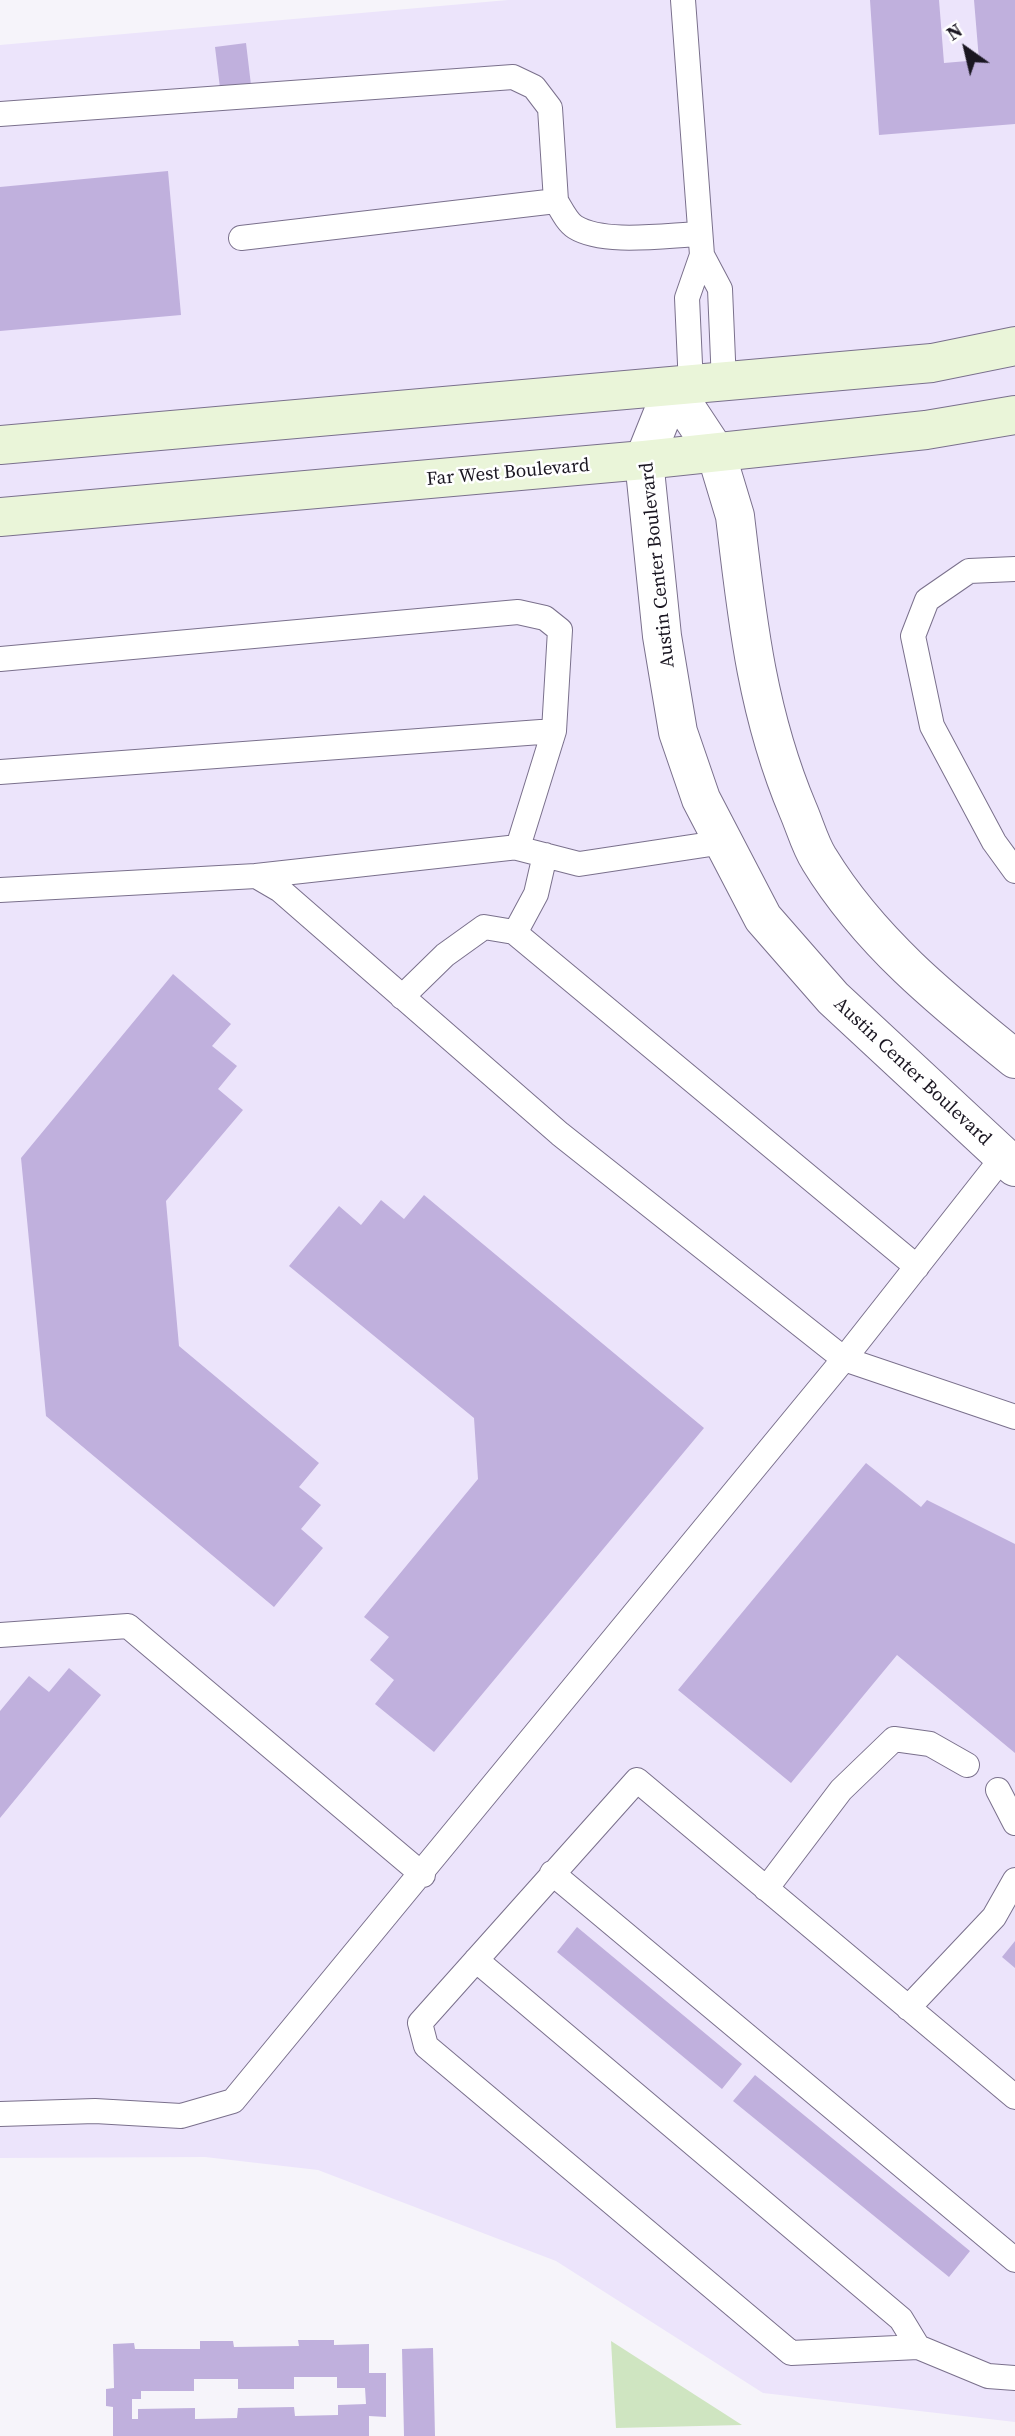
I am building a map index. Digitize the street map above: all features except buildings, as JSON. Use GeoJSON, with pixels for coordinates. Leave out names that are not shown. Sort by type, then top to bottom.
{"type":"FeatureCollection","features":[{"type":"Feature","properties":{"kind":"street"},"geometry":{"type":"LineString","coordinates":[[0,445],[696,386],[932,363],[1015,346]]}},
{"type":"Feature","properties":{"kind":"street"},"geometry":{"type":"LineString","coordinates":[[696,386],[735,516],[750,646],[765,718],[789,789],[818,858],[865,923],[925,986],[1015,1059]]}},
{"type":"Feature","properties":{"kind":"street","name":"Austin Center Boulevard"},"geometry":{"type":"LineString","coordinates":[[696,386],[644,460],[662,636],[678,732],[701,799],[764,918],[833,998],[1011,1152]]}},
{"type":"Feature","properties":{"kind":"street","name":"Far West Boulevard"},"geometry":{"type":"LineString","coordinates":[[0,517],[716,453],[926,430],[1015,415]]}},
{"type":"Feature","properties":{"kind":"lane"},"geometry":{"type":"LineString","coordinates":[[683,0],[701,244],[720,289],[696,386]]}},
{"type":"Feature","properties":{"kind":"lane"},"geometry":{"type":"LineString","coordinates":[[0,114],[513,77],[534,87],[550,108],[556,201],[574,227],[615,236],[701,244]]}},
{"type":"Feature","properties":{"kind":"lane"},"geometry":{"type":"LineString","coordinates":[[242,238],[556,201]]}},
{"type":"Feature","properties":{"kind":"lane"},"geometry":{"type":"LineString","coordinates":[[696,386],[687,298],[701,244]]}},
{"type":"Feature","properties":{"kind":"lane"},"geometry":{"type":"LineString","coordinates":[[1015,569],[969,571],[927,600],[913,636],[932,726],[994,842],[1015,871]]}},
{"type":"Feature","properties":{"kind":"lane"},"geometry":{"type":"LineString","coordinates":[[0,659],[518,612],[545,618],[560,630],[554,731],[517,848]]}},
{"type":"Feature","properties":{"kind":"lane"},"geometry":{"type":"LineString","coordinates":[[0,772],[554,731]]}},
{"type":"Feature","properties":{"kind":"lane"},"geometry":{"type":"LineString","coordinates":[[0,890],[256,876],[517,848],[579,864],[724,842]]}},
{"type":"Feature","properties":{"kind":"lane"},"geometry":{"type":"LineString","coordinates":[[515,933],[536,894],[545,855]]}},
{"type":"Feature","properties":{"kind":"lane"},"geometry":{"type":"LineString","coordinates":[[256,876],[280,890],[560,1134],[844,1359],[1015,1417]]}},
{"type":"Feature","properties":{"kind":"lane"},"geometry":{"type":"LineString","coordinates":[[402,997],[445,955],[484,926],[515,933],[917,1267]]}},
{"type":"Feature","properties":{"kind":"lane"},"geometry":{"type":"LineString","coordinates":[[0,2114],[95,2112],[181,2116],[233,2101],[423,1875],[1011,1152]]}},
{"type":"Feature","properties":{"kind":"lane"},"geometry":{"type":"LineString","coordinates":[[4,1639],[128,1626],[423,1875]]}},
{"type":"Feature","properties":{"kind":"lane"},"geometry":{"type":"LineString","coordinates":[[766,1889],[841,1790],[894,1739],[930,1744],[967,1765]]}},
{"type":"Feature","properties":{"kind":"lane"},"geometry":{"type":"LineString","coordinates":[[1015,2097],[637,1780],[421,2023],[426,2046],[790,2353],[918,2347],[988,2376],[1015,2378]]}},
{"type":"Feature","properties":{"kind":"lane"},"geometry":{"type":"LineString","coordinates":[[998,1790],[1015,1823]]}},
{"type":"Feature","properties":{"kind":"lane"},"geometry":{"type":"LineString","coordinates":[[552,1873],[1015,2260]]}},
{"type":"Feature","properties":{"kind":"lane"},"geometry":{"type":"LineString","coordinates":[[908,2008],[993,1917],[1015,1880]]}},
{"type":"Feature","properties":{"kind":"lane"},"geometry":{"type":"LineString","coordinates":[[476,1960],[901,2319],[918,2347]]}},
{"type":"Feature","properties":{"kind":"shaded area"},"geometry":{"type":"Polygon","coordinates":[[[508,0],[1015,0],[1015,2422],[763,2393],[556,2261],[318,2170],[205,2157],[0,2158],[0,45],[508,0]]]}},
{"type":"Feature","properties":{"kind":"green space"},"geometry":{"type":"Polygon","coordinates":[[[611,2341],[742,2425],[616,2428],[611,2341]]]}}]}
